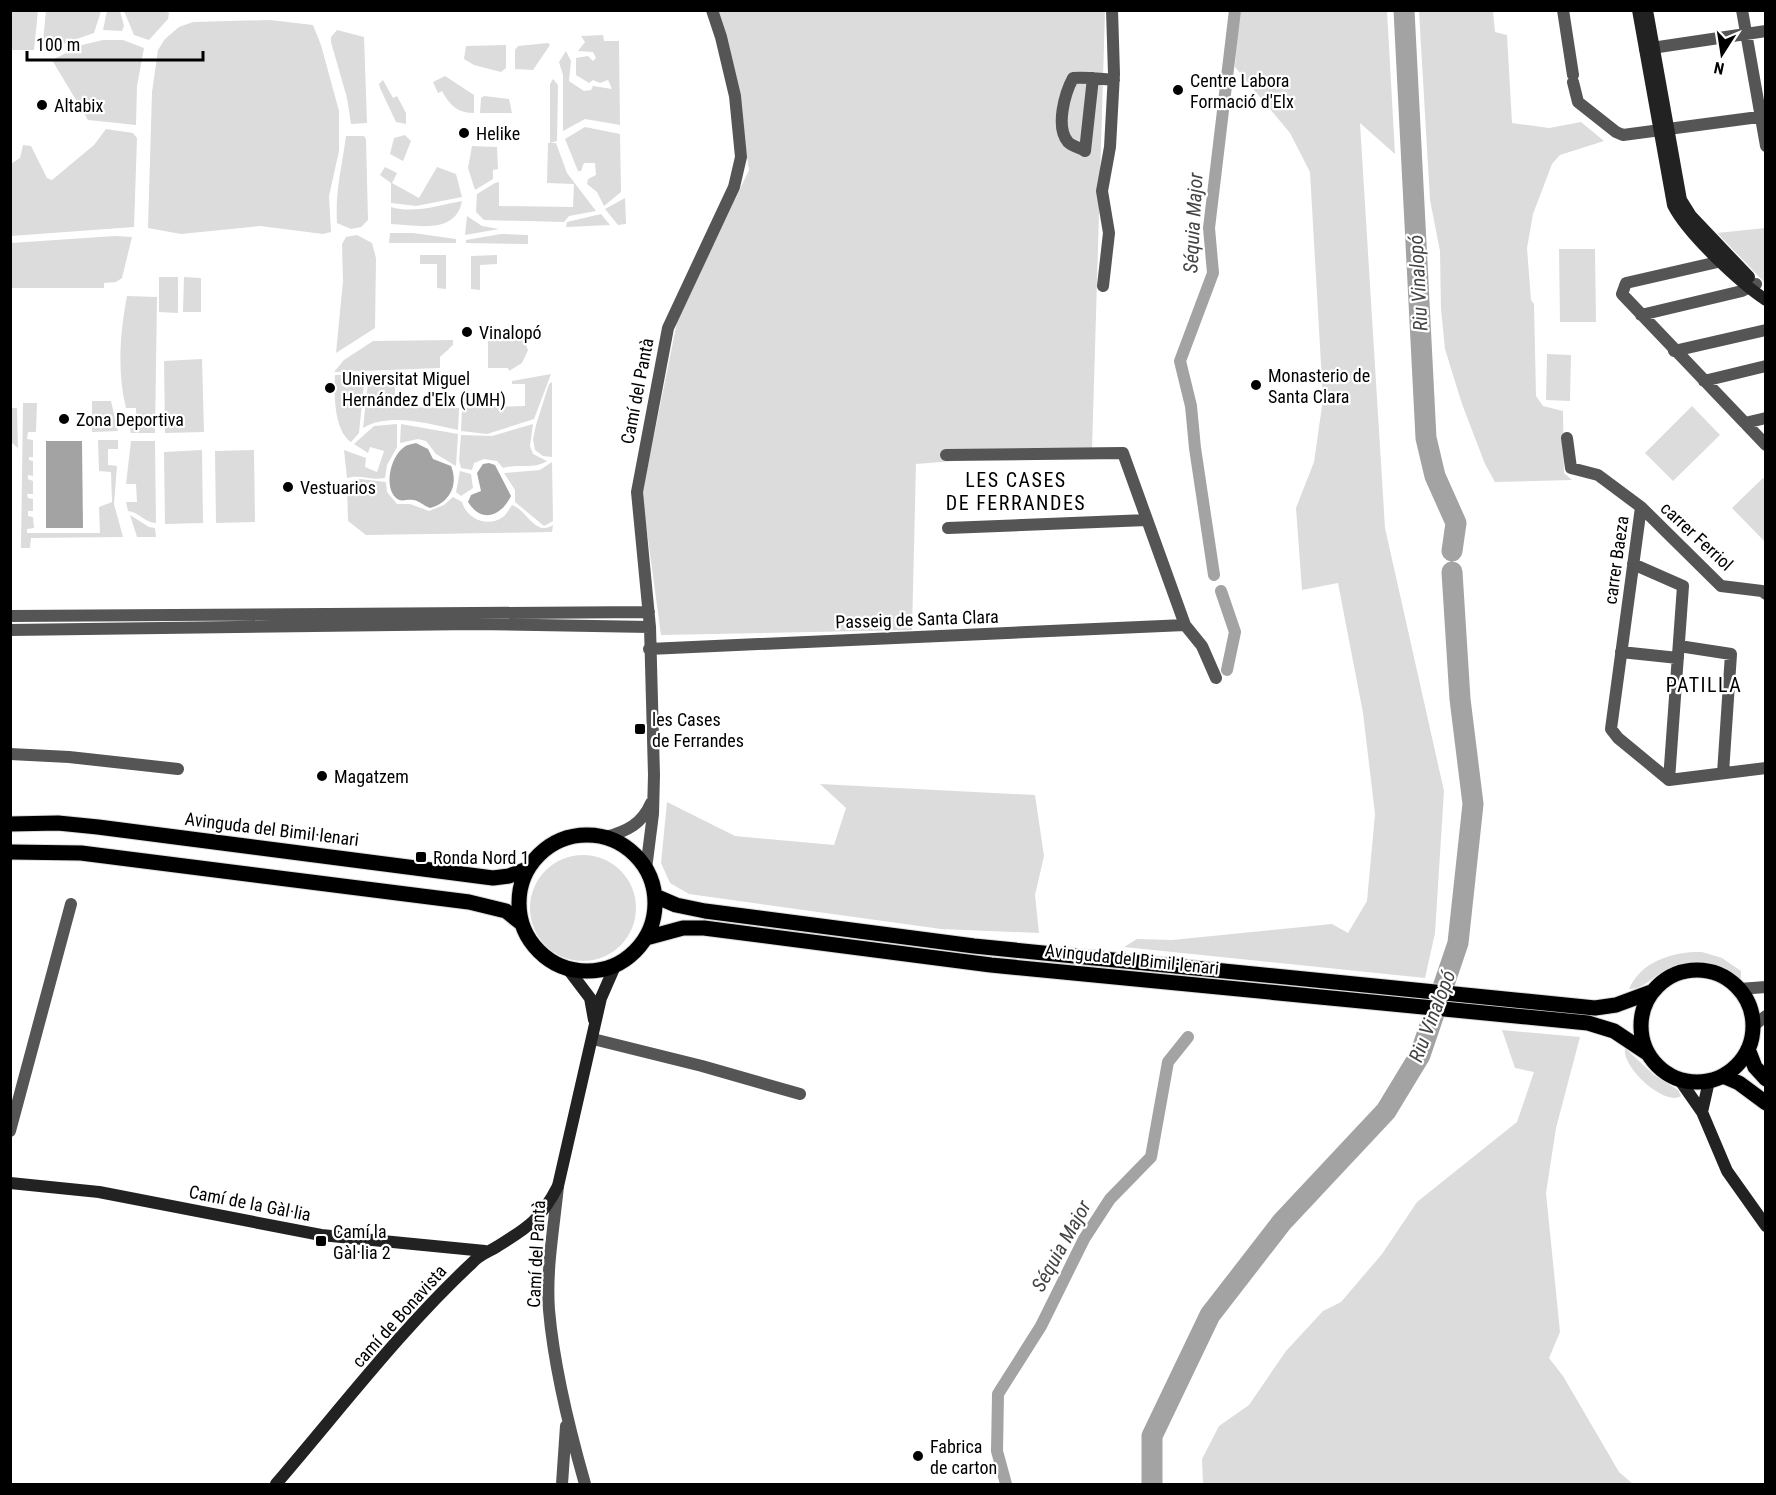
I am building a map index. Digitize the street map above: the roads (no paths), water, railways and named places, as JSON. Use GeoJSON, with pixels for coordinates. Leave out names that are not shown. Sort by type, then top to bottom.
{"type":"FeatureCollection","features":[{"type":"Feature","properties":{"kind":"main road","name":"Avinguda del Bimil·lenari"},"geometry":{"type":"LineString","coordinates":[[10,824],[99,827],[493,878],[510,876],[527,869]]}},
{"type":"Feature","properties":{"kind":"main road"},"geometry":{"type":"LineString","coordinates":[[582,835],[606,837],[629,849],[646,869],[655,896],[654,917],[646,938],[637,950],[615,966],[595,972],[568,969],[539,953],[527,939],[521,923],[519,891],[527,869],[541,852],[558,841],[582,835]]}},
{"type":"Feature","properties":{"kind":"main road"},"geometry":{"type":"LineString","coordinates":[[10,852],[81,853],[469,902],[500,909],[521,923]]}},
{"type":"Feature","properties":{"kind":"main road","name":"Avinguda del Bimil·lenari"},"geometry":{"type":"LineString","coordinates":[[655,896],[676,905],[705,912],[884,935],[1595,1008],[1616,1005],[1651,992]]}},
{"type":"Feature","properties":{"kind":"main road","name":"Avinguda del Bimil·lenari"},"geometry":{"type":"LineString","coordinates":[[646,938],[683,928],[704,928],[924,957],[1288,995],[1588,1023],[1614,1031],[1647,1053]]}},
{"type":"Feature","properties":{"kind":"main road"},"geometry":{"type":"LineString","coordinates":[[1716,1078],[1738,1065],[1748,1049],[1753,1026],[1748,1002],[1739,989],[1722,976],[1697,969],[1671,976],[1651,992],[1641,1017],[1641,1035],[1647,1053],[1660,1069],[1679,1079],[1716,1078],[1766,1103]]}},
{"type":"Feature","properties":{"kind":"main road"},"geometry":{"type":"LineString","coordinates":[[1748,1049],[1755,1067],[1766,1079]]}},
{"type":"Feature","properties":{"kind":"street","name":"Camí del Pantà"},"geometry":{"type":"LineString","coordinates":[[646,869],[654,796],[650,627],[637,492],[643,448],[668,328],[734,187],[741,157],[740,125],[735,96],[712,10]]}},
{"type":"Feature","properties":{"kind":"street"},"geometry":{"type":"LineString","coordinates":[[1103,286],[1109,233],[1102,191],[1110,147],[1114,80],[1112,10]]}},
{"type":"Feature","properties":{"kind":"street"},"geometry":{"type":"LineString","coordinates":[[1563,10],[1578,102],[1616,132],[1623,135],[1763,116]]}},
{"type":"Feature","properties":{"kind":"street"},"geometry":{"type":"LineString","coordinates":[[1638,10],[1649,48],[1677,202],[1684,222],[1722,261],[1753,286]]}},
{"type":"Feature","properties":{"kind":"street"},"geometry":{"type":"LineString","coordinates":[[1647,10],[1649,48]]}},
{"type":"Feature","properties":{"kind":"street"},"geometry":{"type":"LineString","coordinates":[[1742,10],[1763,116],[1766,146]]}},
{"type":"Feature","properties":{"kind":"street"},"geometry":{"type":"LineString","coordinates":[[1649,48],[1766,31]]}},
{"type":"Feature","properties":{"kind":"street"},"geometry":{"type":"LineString","coordinates":[[1093,78],[1085,151],[1069,142],[1062,130],[1066,91],[1073,78],[1093,78],[1114,80]]}},
{"type":"Feature","properties":{"kind":"street"},"geometry":{"type":"LineString","coordinates":[[1677,202],[1766,299]]}},
{"type":"Feature","properties":{"kind":"street"},"geometry":{"type":"LineString","coordinates":[[1722,261],[1630,282],[1622,288],[1625,299],[1766,445]]}},
{"type":"Feature","properties":{"kind":"street"},"geometry":{"type":"LineString","coordinates":[[1641,315],[1753,286]]}},
{"type":"Feature","properties":{"kind":"street"},"geometry":{"type":"LineString","coordinates":[[1674,351],[1766,330]]}},
{"type":"Feature","properties":{"kind":"street"},"geometry":{"type":"LineString","coordinates":[[1704,381],[1766,366]]}},
{"type":"Feature","properties":{"kind":"street"},"geometry":{"type":"LineString","coordinates":[[1745,423],[1766,418]]}},
{"type":"Feature","properties":{"kind":"street","name":"carrer Baeza"},"geometry":{"type":"LineString","coordinates":[[1567,438],[1571,468],[1598,475],[1641,507],[1611,729],[1617,738],[1669,780]]}},
{"type":"Feature","properties":{"kind":"street"},"geometry":{"type":"LineString","coordinates":[[946,455],[1123,453],[1185,625],[1202,646],[1216,678]]}},
{"type":"Feature","properties":{"kind":"street","name":"carrer Ferriol"},"geometry":{"type":"LineString","coordinates":[[1641,507],[1721,586],[1764,592]]}},
{"type":"Feature","properties":{"kind":"street"},"geometry":{"type":"LineString","coordinates":[[948,528],[1147,520]]}},
{"type":"Feature","properties":{"kind":"street"},"geometry":{"type":"LineString","coordinates":[[1633,564],[1683,586],[1669,780],[1766,768]]}},
{"type":"Feature","properties":{"kind":"street"},"geometry":{"type":"LineString","coordinates":[[10,616],[649,612]]}},
{"type":"Feature","properties":{"kind":"street"},"geometry":{"type":"LineString","coordinates":[[10,630],[463,624],[650,627]]}},
{"type":"Feature","properties":{"kind":"street","name":"Passeig de Santa Clara"},"geometry":{"type":"LineString","coordinates":[[649,649],[1185,625]]}},
{"type":"Feature","properties":{"kind":"street"},"geometry":{"type":"LineString","coordinates":[[1621,652],[1731,654],[1723,773]]}},
{"type":"Feature","properties":{"kind":"street"},"geometry":{"type":"LineString","coordinates":[[10,754],[69,757],[178,769]]}},
{"type":"Feature","properties":{"kind":"street"},"geometry":{"type":"LineString","coordinates":[[606,837],[629,829],[639,822],[654,796]]}},
{"type":"Feature","properties":{"kind":"street"},"geometry":{"type":"LineString","coordinates":[[10,1131],[71,904]]}},
{"type":"Feature","properties":{"kind":"street","name":"Camí del Pantà"},"geometry":{"type":"LineString","coordinates":[[585,1485],[567,1416],[549,1309],[550,1253],[558,1186],[601,998],[615,966]]}},
{"type":"Feature","properties":{"kind":"street","name":"Camí del Pantà"},"geometry":{"type":"LineString","coordinates":[[568,969],[590,998],[594,1033]]}},
{"type":"Feature","properties":{"kind":"street"},"geometry":{"type":"LineString","coordinates":[[1739,989],[1766,987]]}},
{"type":"Feature","properties":{"kind":"street"},"geometry":{"type":"LineString","coordinates":[[1753,1026],[1766,1016]]}},
{"type":"Feature","properties":{"kind":"street"},"geometry":{"type":"LineString","coordinates":[[594,1033],[800,1094]]}},
{"type":"Feature","properties":{"kind":"street"},"geometry":{"type":"LineString","coordinates":[[1702,1112],[1716,1078]]}},
{"type":"Feature","properties":{"kind":"street"},"geometry":{"type":"LineString","coordinates":[[1679,1079],[1702,1112],[1727,1171],[1766,1227]]}},
{"type":"Feature","properties":{"kind":"street","name":"Camí de la Gàl·lia"},"geometry":{"type":"LineString","coordinates":[[10,1183],[99,1192],[321,1235],[485,1251]]}},
{"type":"Feature","properties":{"kind":"street","name":"camí de Bonavista"},"geometry":{"type":"LineString","coordinates":[[276,1485],[439,1296],[485,1251],[528,1227],[544,1212],[558,1186]]}},
{"type":"Feature","properties":{"kind":"street"},"geometry":{"type":"LineString","coordinates":[[562,1485],[567,1416]]}},
{"type":"Feature","properties":{"kind":"waterway","name":"Séquia Major"},"geometry":{"type":"LineString","coordinates":[[1214,575],[1191,406],[1180,361],[1213,273],[1209,228],[1235,10]]}},
{"type":"Feature","properties":{"kind":"waterway","name":"Riu Vinalopó"},"geometry":{"type":"LineString","coordinates":[[1404,10],[1426,438],[1435,476],[1456,523],[1452,551]]}},
{"type":"Feature","properties":{"kind":"waterway","name":"Riu Vinalopó"},"geometry":{"type":"LineString","coordinates":[[1152,1484],[1152,1436],[1210,1315],[1282,1222],[1386,1111],[1420,1055],[1458,943],[1473,804],[1460,699],[1452,572]]}},
{"type":"Feature","properties":{"kind":"waterway","name":"Séquia Major"},"geometry":{"type":"LineString","coordinates":[[1221,591],[1235,632],[1227,670]]}},
{"type":"Feature","properties":{"kind":"waterway","name":"Séquia Major"},"geometry":{"type":"LineString","coordinates":[[1006,1484],[997,1451],[998,1394],[1041,1326],[1084,1239],[1110,1199],[1151,1157],[1168,1062],[1188,1037]]}},
{"type":"Feature","properties":{"kind":"place","name":"Centre Labora Formació d'Elx"},"geometry":{"type":"Point","coordinates":[1178,90]}},
{"type":"Feature","properties":{"kind":"place","name":"Altabix"},"geometry":{"type":"Point","coordinates":[42,105]}},
{"type":"Feature","properties":{"kind":"place","name":"Helike"},"geometry":{"type":"Point","coordinates":[464,133]}},
{"type":"Feature","properties":{"kind":"place","name":"Vinalopó"},"geometry":{"type":"Point","coordinates":[467,332]}},
{"type":"Feature","properties":{"kind":"place","name":"Monasterio de Santa Clara"},"geometry":{"type":"Point","coordinates":[1256,385]}},
{"type":"Feature","properties":{"kind":"place","name":"Universitat Miguel Hernández d'Elx (UMH)"},"geometry":{"type":"Point","coordinates":[330,388]}},
{"type":"Feature","properties":{"kind":"place","name":"Zona Deportiva"},"geometry":{"type":"Point","coordinates":[64,419]}},
{"type":"Feature","properties":{"kind":"place","name":"Vestuarios"},"geometry":{"type":"Point","coordinates":[288,487]}},
{"type":"Feature","properties":{"kind":"place","name":"les Cases de Ferrandes"},"geometry":{"type":"Point","coordinates":[640,729]}},
{"type":"Feature","properties":{"kind":"place","name":"Magatzem"},"geometry":{"type":"Point","coordinates":[322,776]}},
{"type":"Feature","properties":{"kind":"place","name":"Ronda Nord 1"},"geometry":{"type":"Point","coordinates":[421,857]}},
{"type":"Feature","properties":{"kind":"place","name":"Camí la Gàl·lia 2"},"geometry":{"type":"Point","coordinates":[321,1241]}},
{"type":"Feature","properties":{"kind":"place","name":"Fabrica de carton"},"geometry":{"type":"Point","coordinates":[918,1456]}},
{"type":"Feature","properties":{"kind":"district","name":"LES CASES DE FERRANDES"},"geometry":{"type":"Point","coordinates":[1016,492]}},
{"type":"Feature","properties":{"kind":"district","name":"PATILLA"},"geometry":{"type":"Point","coordinates":[1704,685]}}]}
